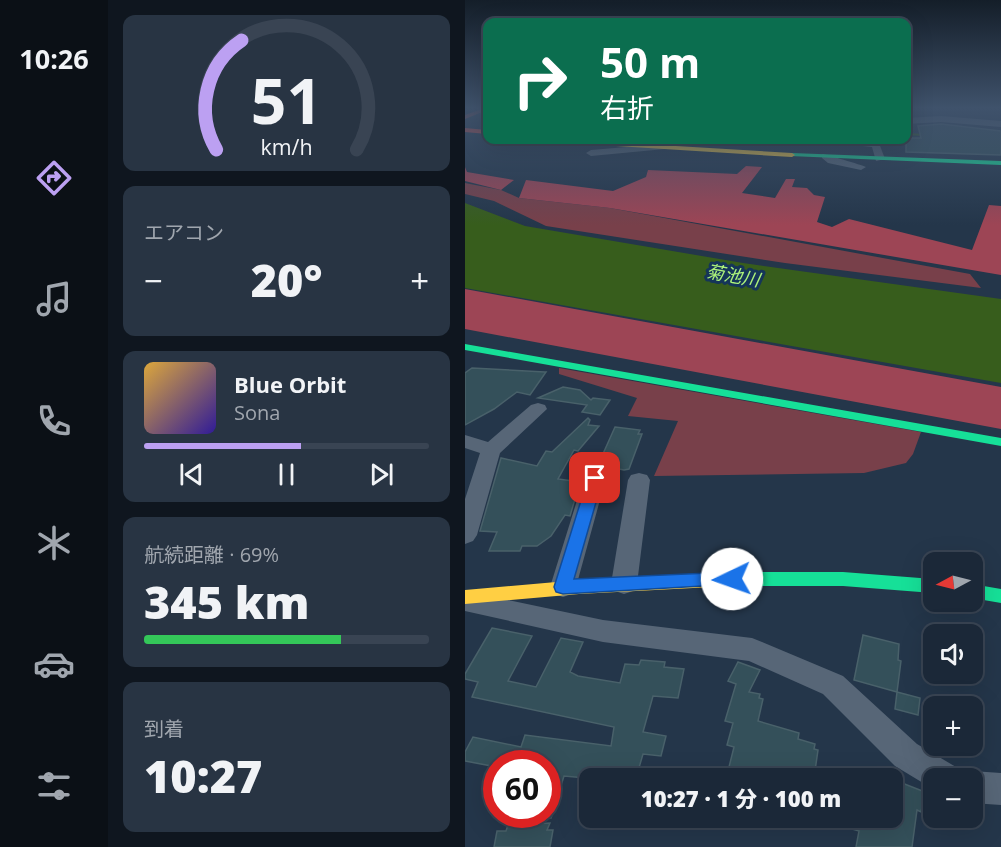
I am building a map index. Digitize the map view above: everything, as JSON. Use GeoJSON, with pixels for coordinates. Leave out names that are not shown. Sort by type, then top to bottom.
{"type":"FeatureCollection","features":[{"type":"Feature","properties":{"kind":"main road"},"geometry":{"type":"LineString","coordinates":[[655,147],[1001,163]]}},
{"type":"Feature","properties":{"kind":"main road"},"geometry":{"type":"LineString","coordinates":[[465,347],[1001,442]]}},
{"type":"Feature","properties":{"kind":"main road"},"geometry":{"type":"LineString","coordinates":[[465,599],[563,587],[754,578],[884,579],[923,585]]}},
{"type":"Feature","properties":{"kind":"main road"},"geometry":{"type":"LineString","coordinates":[[983,593],[1001,596]]}},
{"type":"Feature","properties":{"kind":"street"},"geometry":{"type":"LineString","coordinates":[[591,153],[662,147]]}},
{"type":"Feature","properties":{"kind":"street"},"geometry":{"type":"LineString","coordinates":[[876,147],[880,159]]}},
{"type":"Feature","properties":{"kind":"street"},"geometry":{"type":"LineString","coordinates":[[825,156],[832,161],[861,167]]}},
{"type":"Feature","properties":{"kind":"street"},"geometry":{"type":"LineString","coordinates":[[465,535],[491,450],[538,409]]}},
{"type":"Feature","properties":{"kind":"street"},"geometry":{"type":"LineString","coordinates":[[465,441],[491,450]]}},
{"type":"Feature","properties":{"kind":"street"},"geometry":{"type":"LineString","coordinates":[[563,587],[595,478]]}},
{"type":"Feature","properties":{"kind":"street"},"geometry":{"type":"LineString","coordinates":[[624,584],[639,480]]}},
{"type":"Feature","properties":{"kind":"street"},"geometry":{"type":"LineString","coordinates":[[465,599],[603,631],[752,650],[833,685],[906,755],[928,768]]}},
{"type":"Feature","properties":{"kind":"street"},"geometry":{"type":"LineString","coordinates":[[983,788],[1001,789]]}},
{"type":"Feature","properties":{"kind":"shaded area"},"geometry":{"type":"Polygon","coordinates":[[[746,166],[762,167],[742,193],[775,198],[786,179],[795,179],[792,187],[807,188],[814,195],[825,197],[817,222],[832,227],[849,219],[972,250],[989,205],[1001,206],[1001,275],[610,208],[519,198],[526,180],[613,191],[646,177],[648,170],[737,174],[746,166]]]}},
{"type":"Feature","properties":{"kind":"shaded area"},"geometry":{"type":"Polygon","coordinates":[[[465,167],[467,172],[514,180],[501,190],[465,181],[465,167]]]}},
{"type":"Feature","properties":{"kind":"shaded area"},"geometry":{"type":"Polygon","coordinates":[[[465,183],[501,190],[519,198],[610,208],[970,274],[981,288],[785,263],[546,226],[494,201],[465,194],[465,183]]]}},
{"type":"Feature","properties":{"kind":"shaded area"},"geometry":{"type":"Polygon","coordinates":[[[465,289],[1001,387],[1001,429],[465,329],[465,289]]]}},
{"type":"Feature","properties":{"kind":"shaded area"},"geometry":{"type":"Polygon","coordinates":[[[559,368],[921,432],[913,454],[906,463],[864,473],[654,476],[678,421],[628,416],[637,398],[559,374],[559,368]]]}},
{"type":"Feature","properties":{"kind":"water","name":"菊池川"},"geometry":{"type":"Polygon","coordinates":[[[465,203],[525,226],[743,263],[1001,299],[1001,383],[465,288],[465,203]]]}},
{"type":"Feature","properties":{"kind":"building"},"geometry":{"type":"Polygon","coordinates":[[[906,147],[1001,147],[1001,155],[906,152],[906,147]]]}},
{"type":"Feature","properties":{"kind":"building"},"geometry":{"type":"Polygon","coordinates":[[[472,368],[546,372],[530,395],[517,392],[494,409],[465,425],[465,373],[472,368]]]}},
{"type":"Feature","properties":{"kind":"building"},"geometry":{"type":"Polygon","coordinates":[[[563,387],[580,390],[591,400],[593,398],[610,400],[600,415],[582,412],[587,405],[538,398],[563,387]]]}},
{"type":"Feature","properties":{"kind":"building"},"geometry":{"type":"Polygon","coordinates":[[[588,418],[590,420],[588,425],[599,426],[578,451],[574,450],[558,479],[580,482],[570,516],[565,515],[551,536],[537,546],[522,546],[520,551],[489,551],[497,532],[480,531],[501,458],[537,466],[546,451],[552,452],[588,418]]]}},
{"type":"Feature","properties":{"kind":"building"},"geometry":{"type":"Polygon","coordinates":[[[615,427],[640,430],[638,434],[642,434],[629,469],[598,465],[615,427]]]}},
{"type":"Feature","properties":{"kind":"building"},"geometry":{"type":"Polygon","coordinates":[[[492,628],[532,636],[508,681],[536,687],[561,638],[583,642],[570,672],[578,676],[620,683],[625,664],[639,665],[641,660],[665,662],[664,667],[684,669],[678,698],[653,696],[643,732],[666,736],[661,756],[643,754],[639,768],[579,768],[579,777],[564,776],[561,786],[561,750],[483,750],[483,764],[465,761],[465,752],[473,737],[521,747],[525,735],[611,746],[614,727],[472,697],[478,682],[465,679],[465,674],[492,628]]]}},
{"type":"Feature","properties":{"kind":"building"},"geometry":{"type":"Polygon","coordinates":[[[863,635],[899,644],[898,660],[901,661],[897,692],[854,680],[863,635]]]}},
{"type":"Feature","properties":{"kind":"building"},"geometry":{"type":"Polygon","coordinates":[[[738,662],[760,670],[749,692],[760,694],[759,698],[763,699],[758,721],[799,733],[798,739],[815,744],[814,749],[818,750],[815,768],[729,768],[734,747],[727,745],[733,723],[725,721],[736,684],[728,681],[738,662]]]}},
{"type":"Feature","properties":{"kind":"building"},"geometry":{"type":"Polygon","coordinates":[[[897,692],[920,698],[918,715],[895,709],[897,692]]]}},
{"type":"Feature","properties":{"kind":"building"},"geometry":{"type":"Polygon","coordinates":[[[903,783],[923,791],[921,812],[917,810],[912,847],[856,847],[859,831],[849,828],[903,828],[903,783]]]}},
{"type":"Feature","properties":{"kind":"building"},"geometry":{"type":"Polygon","coordinates":[[[507,828],[553,830],[550,847],[494,847],[497,831],[506,831],[507,828]]]}},
{"type":"Feature","properties":{"kind":"traffic: fast"},"geometry":{"type":"LineString","coordinates":[[792,155],[1001,163]]}},
{"type":"Feature","properties":{"kind":"traffic: fast"},"geometry":{"type":"LineString","coordinates":[[465,347],[1001,442]]}},
{"type":"Feature","properties":{"kind":"traffic: fast"},"geometry":{"type":"LineString","coordinates":[[731,579],[843,579],[923,585]]}},
{"type":"Feature","properties":{"kind":"traffic: fast"},"geometry":{"type":"LineString","coordinates":[[983,593],[1001,596]]}},
{"type":"Feature","properties":{"kind":"traffic: slow"},"geometry":{"type":"LineString","coordinates":[[656,147],[792,155]]}},
{"type":"Feature","properties":{"kind":"traffic: slow"},"geometry":{"type":"LineString","coordinates":[[465,597],[579,587],[731,579]]}},
{"type":"Feature","properties":{"kind":"route"},"geometry":{"type":"LineString","coordinates":[[595,478],[563,587],[732,579]]}}]}
